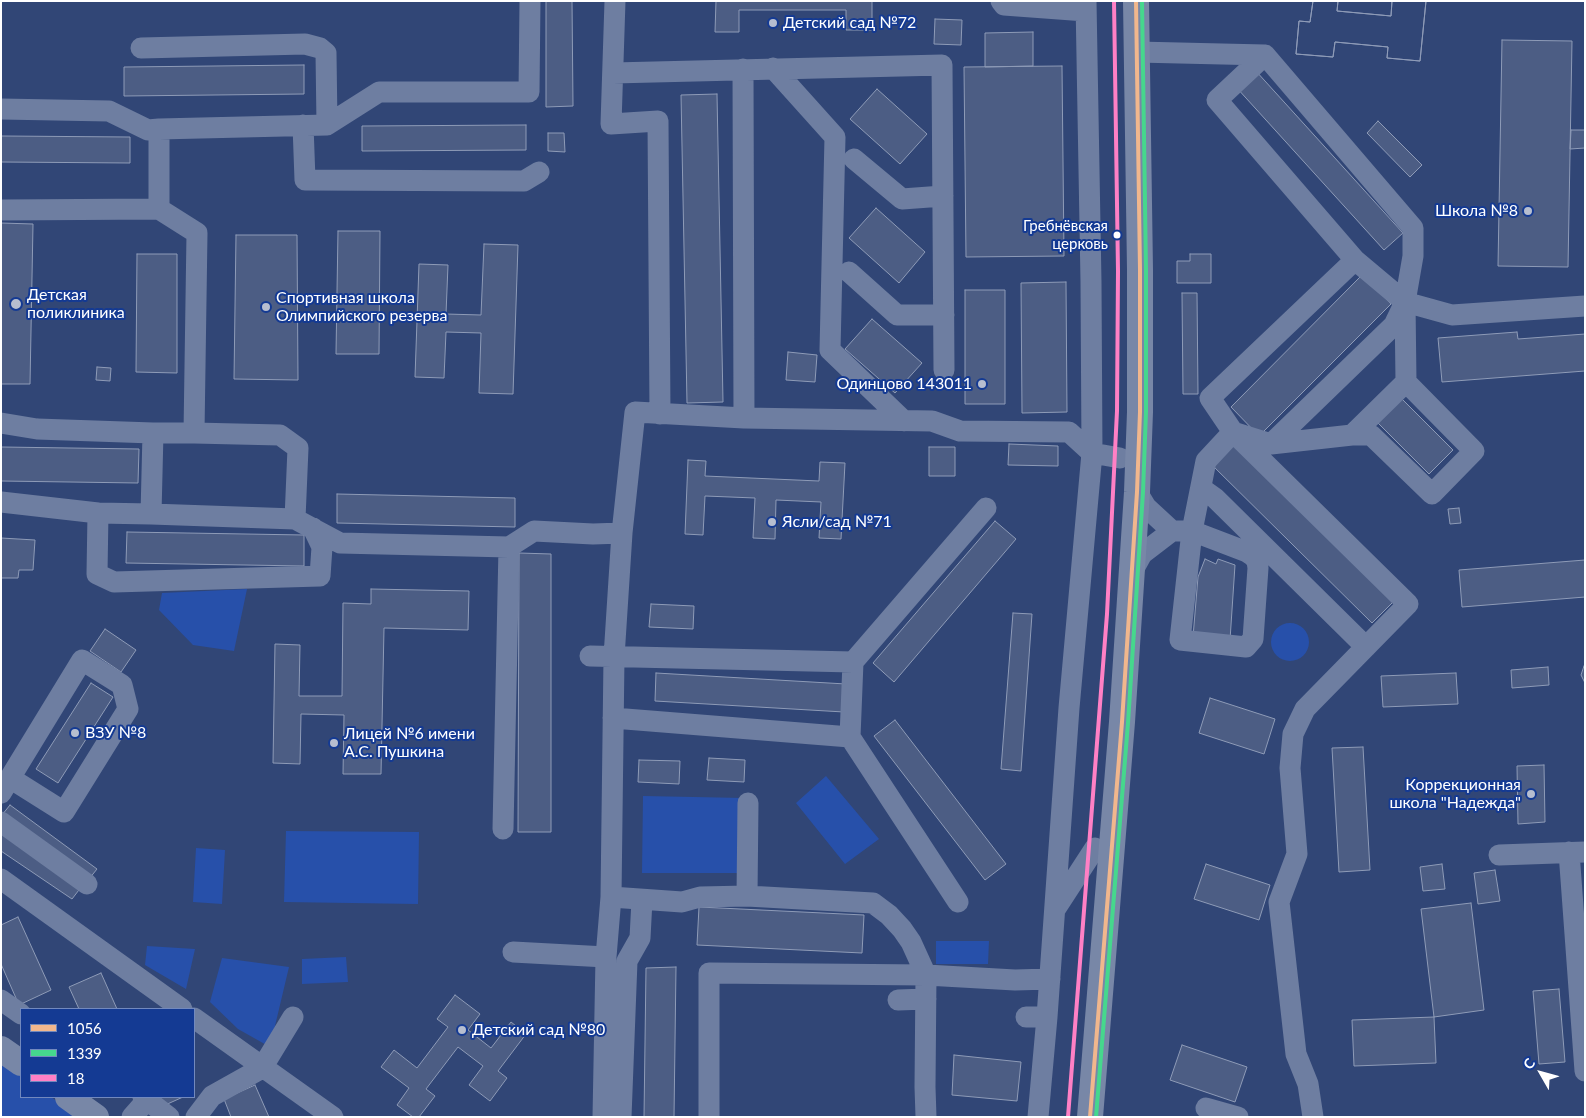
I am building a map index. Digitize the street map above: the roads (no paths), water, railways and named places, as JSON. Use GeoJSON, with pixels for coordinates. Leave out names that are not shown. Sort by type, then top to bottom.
{"type":"FeatureCollection","features":[{"type":"Feature","properties":{"kind":"main road"},"geometry":{"type":"LineString","coordinates":[[1074,1117],[1113,614],[1123,411],[1124,271],[1120,1]]}},
{"type":"Feature","properties":{"kind":"main road"},"geometry":{"type":"LineString","coordinates":[[1090,1117],[1122,722],[1137,492],[1140,412],[1140,280],[1136,1]]}},
{"type":"Feature","properties":{"kind":"main road"},"geometry":{"type":"LineString","coordinates":[[1,1049],[20,1062]]}},
{"type":"Feature","properties":{"kind":"main road"},"geometry":{"type":"LineString","coordinates":[[69,1098],[96,1117]]}},
{"type":"Feature","properties":{"kind":"street"},"geometry":{"type":"LineString","coordinates":[[1,109],[109,112],[148,130],[327,125],[379,92],[529,92],[530,1]]}},
{"type":"Feature","properties":{"kind":"street"},"geometry":{"type":"LineString","coordinates":[[615,1],[611,124],[658,121],[660,414]]}},
{"type":"Feature","properties":{"kind":"street"},"geometry":{"type":"LineString","coordinates":[[1001,1],[1004,5],[1086,6],[1092,282],[1092,453],[1068,708],[1050,979],[1038,1117]]}},
{"type":"Feature","properties":{"kind":"street"},"geometry":{"type":"LineString","coordinates":[[141,48],[305,44],[320,48],[326,53],[327,125]]}},
{"type":"Feature","properties":{"kind":"street"},"geometry":{"type":"LineString","coordinates":[[1137,52],[1265,55],[1413,228],[1414,256],[1405,302],[1406,382],[1474,451],[1432,494],[1371,435],[1352,434],[1270,444],[1234,432]]}},
{"type":"Feature","properties":{"kind":"street"},"geometry":{"type":"LineString","coordinates":[[1265,55],[1217,100],[1355,260],[1405,302],[1452,315],[1585,306]]}},
{"type":"Feature","properties":{"kind":"street"},"geometry":{"type":"LineString","coordinates":[[613,73],[942,65],[944,370]]}},
{"type":"Feature","properties":{"kind":"street"},"geometry":{"type":"LineString","coordinates":[[773,68],[835,137],[830,350],[904,421]]}},
{"type":"Feature","properties":{"kind":"street"},"geometry":{"type":"LineString","coordinates":[[743,69],[744,418]]}},
{"type":"Feature","properties":{"kind":"street"},"geometry":{"type":"LineString","coordinates":[[303,125],[305,180],[524,181],[539,172]]}},
{"type":"Feature","properties":{"kind":"street"},"geometry":{"type":"LineString","coordinates":[[159,129],[159,209]]}},
{"type":"Feature","properties":{"kind":"street"},"geometry":{"type":"LineString","coordinates":[[854,160],[902,199],[943,196]]}},
{"type":"Feature","properties":{"kind":"street"},"geometry":{"type":"LineString","coordinates":[[1,210],[159,209],[197,233],[194,432]]}},
{"type":"Feature","properties":{"kind":"street"},"geometry":{"type":"LineString","coordinates":[[1313,1117],[1308,1084],[1296,1054],[1278,902],[1297,854],[1290,768],[1293,734],[1305,709],[1408,604],[1234,432],[1210,398],[1355,260]]}},
{"type":"Feature","properties":{"kind":"street"},"geometry":{"type":"LineString","coordinates":[[849,272],[897,314],[944,315]]}},
{"type":"Feature","properties":{"kind":"street"},"geometry":{"type":"LineString","coordinates":[[1270,444],[1394,325],[1405,302]]}},
{"type":"Feature","properties":{"kind":"street"},"geometry":{"type":"LineString","coordinates":[[1352,434],[1406,382]]}},
{"type":"Feature","properties":{"kind":"street"},"geometry":{"type":"LineString","coordinates":[[603,1117],[606,957],[611,897],[614,657],[622,533],[635,412],[744,418],[932,421],[960,431],[1069,432],[1092,453],[1120,458]]}},
{"type":"Feature","properties":{"kind":"street"},"geometry":{"type":"LineString","coordinates":[[1,423],[37,429],[280,435],[298,448],[304,523],[322,547],[320,576],[114,582],[97,574],[98,513]]}},
{"type":"Feature","properties":{"kind":"street"},"geometry":{"type":"LineString","coordinates":[[1137,492],[1146,507],[1182,531],[1247,552],[1257,561],[1253,639],[1246,647],[1180,640],[1182,531],[1201,488],[1206,461],[1234,432]]}},
{"type":"Feature","properties":{"kind":"street"},"geometry":{"type":"LineString","coordinates":[[151,514],[153,433]]}},
{"type":"Feature","properties":{"kind":"street"},"geometry":{"type":"LineString","coordinates":[[1201,488],[1215,498],[1366,647]]}},
{"type":"Feature","properties":{"kind":"street"},"geometry":{"type":"LineString","coordinates":[[1,502],[98,513],[151,514],[304,523],[340,542],[510,547],[534,531],[593,534],[622,533]]}},
{"type":"Feature","properties":{"kind":"street"},"geometry":{"type":"LineString","coordinates":[[958,902],[850,737],[853,662],[986,508]]}},
{"type":"Feature","properties":{"kind":"street"},"geometry":{"type":"LineString","coordinates":[[1131,574],[1142,554],[1182,531]]}},
{"type":"Feature","properties":{"kind":"street"},"geometry":{"type":"LineString","coordinates":[[503,829],[510,547]]}},
{"type":"Feature","properties":{"kind":"street"},"geometry":{"type":"LineString","coordinates":[[590,656],[853,662]]}},
{"type":"Feature","properties":{"kind":"street"},"geometry":{"type":"LineString","coordinates":[[82,660],[122,685],[128,709],[64,812],[6,786],[82,660]]}},
{"type":"Feature","properties":{"kind":"street"},"geometry":{"type":"LineString","coordinates":[[613,718],[850,737]]}},
{"type":"Feature","properties":{"kind":"street"},"geometry":{"type":"LineString","coordinates":[[747,896],[748,804]]}},
{"type":"Feature","properties":{"kind":"street"},"geometry":{"type":"LineString","coordinates":[[1,822],[87,884]]}},
{"type":"Feature","properties":{"kind":"street"},"geometry":{"type":"LineString","coordinates":[[1054,910],[1095,848]]}},
{"type":"Feature","properties":{"kind":"street"},"geometry":{"type":"LineString","coordinates":[[1499,855],[1577,852],[1585,1071]]}},
{"type":"Feature","properties":{"kind":"street"},"geometry":{"type":"LineString","coordinates":[[1,879],[181,1008]]}},
{"type":"Feature","properties":{"kind":"street"},"geometry":{"type":"LineString","coordinates":[[611,897],[682,902],[700,897],[747,896],[873,903],[889,914],[911,942],[926,976],[926,1117]]}},
{"type":"Feature","properties":{"kind":"street"},"geometry":{"type":"LineString","coordinates":[[621,1117],[627,961],[640,938],[642,900]]}},
{"type":"Feature","properties":{"kind":"street"},"geometry":{"type":"LineString","coordinates":[[513,952],[606,957]]}},
{"type":"Feature","properties":{"kind":"street"},"geometry":{"type":"LineString","coordinates":[[709,1117],[709,973],[926,976],[1014,980],[1050,979]]}},
{"type":"Feature","properties":{"kind":"street"},"geometry":{"type":"LineString","coordinates":[[898,1000],[926,999]]}},
{"type":"Feature","properties":{"kind":"street"},"geometry":{"type":"LineString","coordinates":[[1,1000],[20,1013]]}},
{"type":"Feature","properties":{"kind":"street"},"geometry":{"type":"LineString","coordinates":[[196,1117],[212,1096],[262,1068],[293,1017]]}},
{"type":"Feature","properties":{"kind":"street"},"geometry":{"type":"LineString","coordinates":[[1026,1017],[1047,1017]]}},
{"type":"Feature","properties":{"kind":"street"},"geometry":{"type":"LineString","coordinates":[[195,1019],[333,1117]]}},
{"type":"Feature","properties":{"kind":"street"},"geometry":{"type":"LineString","coordinates":[[132,1117],[145,1098],[169,1117]]}},
{"type":"Feature","properties":{"kind":"street"},"geometry":{"type":"LineString","coordinates":[[1206,1108],[1238,1117]]}},
{"type":"Feature","properties":{"kind":"place","name":"Детский сад №72"},"geometry":{"type":"Point","coordinates":[773,23]}},
{"type":"Feature","properties":{"kind":"place","name":"Школа №8"},"geometry":{"type":"Point","coordinates":[1528,211]}},
{"type":"Feature","properties":{"kind":"place","name":"Гребнёвская церковь"},"geometry":{"type":"Point","coordinates":[1117,235]}},
{"type":"Feature","properties":{"kind":"place","name":"Детская поликлиника"},"geometry":{"type":"Point","coordinates":[16,304]}},
{"type":"Feature","properties":{"kind":"place","name":"Спортивная школа Олимпийского резерва"},"geometry":{"type":"Point","coordinates":[266,307]}},
{"type":"Feature","properties":{"kind":"place","name":"Одинцово 143011"},"geometry":{"type":"Point","coordinates":[982,384]}},
{"type":"Feature","properties":{"kind":"place","name":"Ясли/сад №71"},"geometry":{"type":"Point","coordinates":[772,522]}},
{"type":"Feature","properties":{"kind":"place","name":"ВЗУ №8"},"geometry":{"type":"Point","coordinates":[75,733]}},
{"type":"Feature","properties":{"kind":"place","name":"Лицей №6 имени А.С. Пушкина"},"geometry":{"type":"Point","coordinates":[334,743]}},
{"type":"Feature","properties":{"kind":"place","name":"Коррекционная школа \"Надежда\""},"geometry":{"type":"Point","coordinates":[1531,794]}},
{"type":"Feature","properties":{"kind":"place","name":"Детский сад №80"},"geometry":{"type":"Point","coordinates":[462,1030]}}]}
